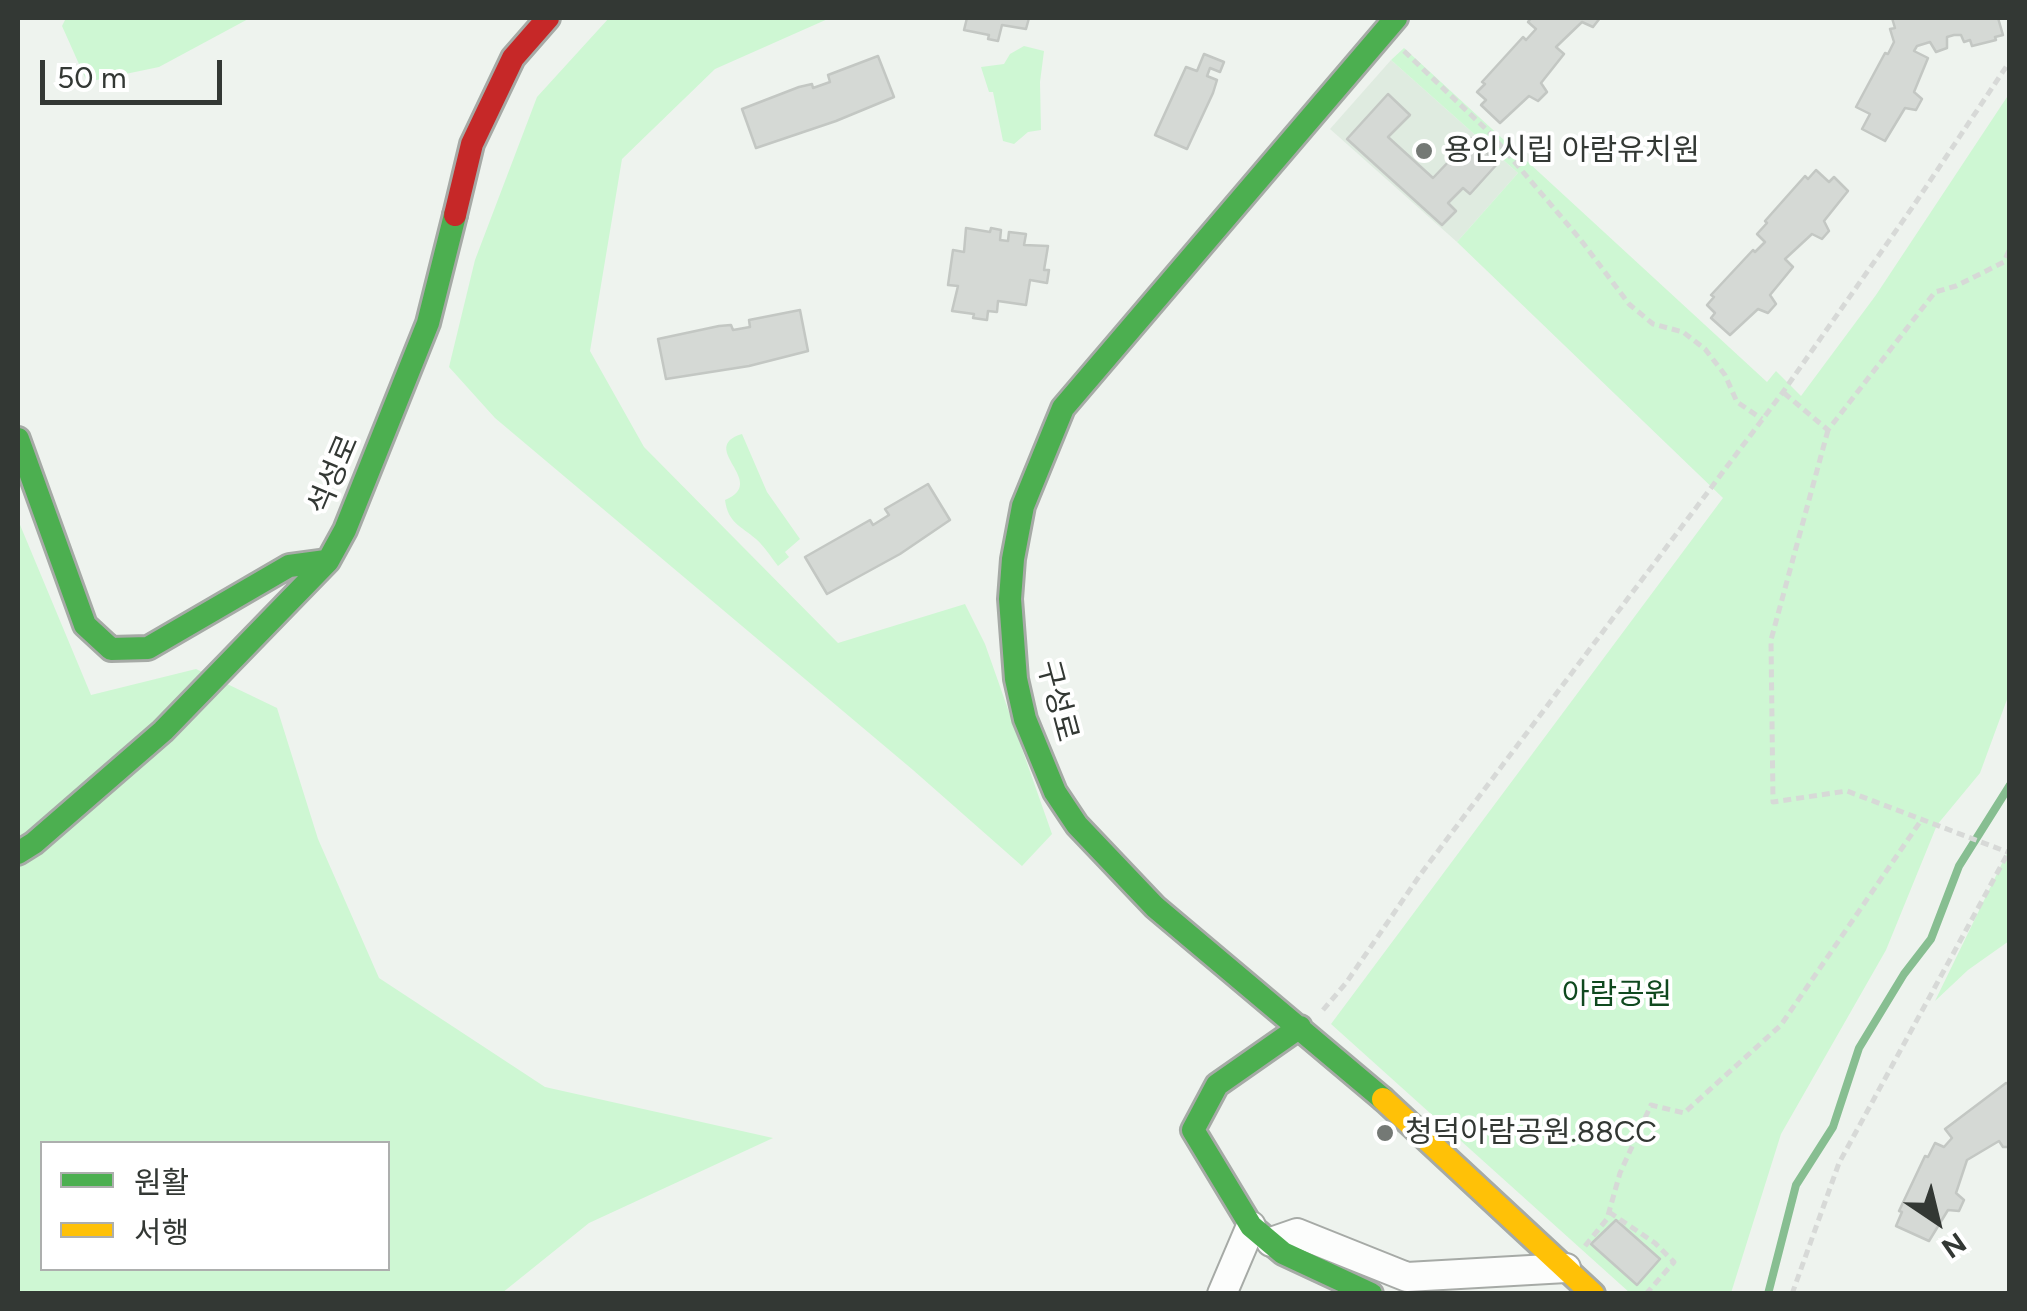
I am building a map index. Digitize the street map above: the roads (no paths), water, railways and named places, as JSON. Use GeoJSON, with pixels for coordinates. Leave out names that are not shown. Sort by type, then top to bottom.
{"type":"FeatureCollection","features":[{"type":"Feature","properties":{"kind":"street","name":"석성로"},"geometry":{"type":"LineString","coordinates":[[18,853],[163,730],[328,561],[428,322],[472,144],[514,58],[548,18]]}},
{"type":"Feature","properties":{"kind":"street","name":"구성로"},"geometry":{"type":"LineString","coordinates":[[1389,26],[1064,408],[1020,518],[1009,596],[1015,674],[1023,712],[1057,794],[1099,852],[1439,1149],[1593,1294]]}},
{"type":"Feature","properties":{"kind":"street"},"geometry":{"type":"LineString","coordinates":[[18,439],[85,625],[111,649],[148,648],[289,566],[328,561]]}},
{"type":"Feature","properties":{"kind":"street"},"geometry":{"type":"LineString","coordinates":[[1300,1027],[1217,1085],[1193,1130],[1261,1234],[1283,1253],[1369,1293]]}},
{"type":"Feature","properties":{"kind":"street"},"geometry":{"type":"LineString","coordinates":[[1261,1234],[1298,1233],[1406,1277],[1566,1268]]}},
{"type":"Feature","properties":{"kind":"street"},"geometry":{"type":"LineString","coordinates":[[1222,1294],[1261,1234]]}},
{"type":"Feature","properties":{"kind":"waterway"},"geometry":{"type":"LineString","coordinates":[[1768,1294],[1796,1185],[1833,1127],[1859,1048],[1904,974],[1931,939],[1959,866],[2010,785]]}},
{"type":"Feature","properties":{"kind":"place","name":"용인시립 아람유치원"},"geometry":{"type":"Point","coordinates":[1424,151]}},
{"type":"Feature","properties":{"kind":"place","name":"청덕아람공원.88CC"},"geometry":{"type":"Point","coordinates":[1385,1133]}},
{"type":"Feature","properties":{"kind":"park label","name":"아람공원"},"geometry":{"type":"Point","coordinates":[1617,995]}}]}
